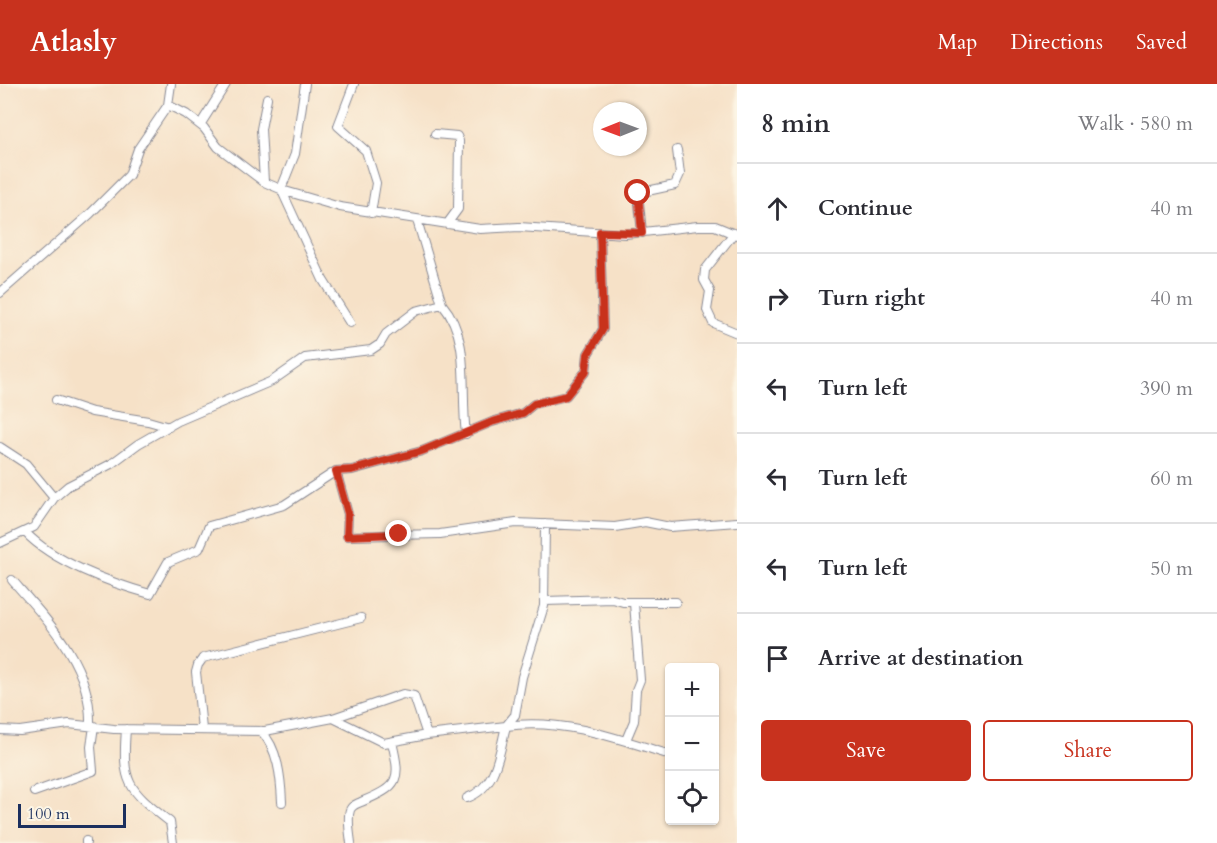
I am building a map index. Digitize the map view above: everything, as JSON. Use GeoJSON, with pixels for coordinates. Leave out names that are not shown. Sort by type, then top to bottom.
{"type":"FeatureCollection","features":[{"type":"Feature","properties":{"kind":"street"},"geometry":{"type":"LineString","coordinates":[[0,292],[119,187],[129,175],[138,149],[168,105],[171,84]]}},
{"type":"Feature","properties":{"kind":"street"},"geometry":{"type":"LineString","coordinates":[[200,125],[226,84]]}},
{"type":"Feature","properties":{"kind":"street"},"geometry":{"type":"LineString","coordinates":[[305,84],[295,154],[281,189],[323,280],[335,295],[350,323]]}},
{"type":"Feature","properties":{"kind":"street"},"geometry":{"type":"LineString","coordinates":[[354,84],[338,126],[366,151],[376,183],[371,213]]}},
{"type":"Feature","properties":{"kind":"street"},"geometry":{"type":"LineString","coordinates":[[264,182],[261,129],[267,98]]}},
{"type":"Feature","properties":{"kind":"street"},"geometry":{"type":"LineString","coordinates":[[168,105],[200,125],[218,147],[264,182],[319,201],[371,213],[480,229],[519,227],[642,233],[715,226],[736,234],[705,270],[704,280],[710,291],[708,310],[713,323],[737,333]]}},
{"type":"Feature","properties":{"kind":"street"},"geometry":{"type":"LineString","coordinates":[[435,134],[457,136],[459,141],[458,209],[447,224]]}},
{"type":"Feature","properties":{"kind":"street"},"geometry":{"type":"LineString","coordinates":[[642,233],[638,193],[675,185],[680,174],[677,150]]}},
{"type":"Feature","properties":{"kind":"street"},"geometry":{"type":"LineString","coordinates":[[417,220],[442,304],[449,312],[459,337],[466,434]]}},
{"type":"Feature","properties":{"kind":"street"},"geometry":{"type":"LineString","coordinates":[[25,532],[36,544],[102,579],[150,594],[168,562],[199,549],[209,526],[284,505],[336,471],[352,470],[403,457],[492,422],[523,413],[534,404],[566,396],[586,371],[588,354],[603,329],[600,232]]}},
{"type":"Feature","properties":{"kind":"street"},"geometry":{"type":"LineString","coordinates":[[0,543],[34,527],[54,498],[68,486],[111,464],[138,444],[169,427],[272,381],[305,358],[371,350],[380,344],[386,334],[416,311],[442,304]]}},
{"type":"Feature","properties":{"kind":"street"},"geometry":{"type":"LineString","coordinates":[[56,400],[92,412],[148,421],[169,427]]}},
{"type":"Feature","properties":{"kind":"street"},"geometry":{"type":"LineString","coordinates":[[0,447],[26,464],[54,498]]}},
{"type":"Feature","properties":{"kind":"street"},"geometry":{"type":"LineString","coordinates":[[336,471],[348,514],[347,536],[440,534],[516,523],[615,528],[645,522],[670,527],[737,522]]}},
{"type":"Feature","properties":{"kind":"street"},"geometry":{"type":"LineString","coordinates":[[467,798],[477,794],[490,782],[506,726],[515,715],[522,677],[545,601],[545,524]]}},
{"type":"Feature","properties":{"kind":"street"},"geometry":{"type":"LineString","coordinates":[[12,580],[62,637],[83,682],[91,710],[93,771],[34,792]]}},
{"type":"Feature","properties":{"kind":"street"},"geometry":{"type":"LineString","coordinates":[[545,601],[613,599],[634,603],[676,602]]}},
{"type":"Feature","properties":{"kind":"street"},"geometry":{"type":"LineString","coordinates":[[626,740],[634,721],[636,690],[640,680],[634,603]]}},
{"type":"Feature","properties":{"kind":"street"},"geometry":{"type":"LineString","coordinates":[[202,729],[196,672],[203,658],[361,618]]}},
{"type":"Feature","properties":{"kind":"street"},"geometry":{"type":"LineString","coordinates":[[0,730],[20,731],[69,724],[126,729],[261,731],[333,718],[403,694],[414,696],[427,735]]}},
{"type":"Feature","properties":{"kind":"street"},"geometry":{"type":"LineString","coordinates":[[333,718],[372,740],[384,743],[427,735],[544,723],[626,740],[665,754]]}},
{"type":"Feature","properties":{"kind":"street"},"geometry":{"type":"LineString","coordinates":[[126,729],[123,764],[128,783],[146,804],[170,822],[173,843]]}},
{"type":"Feature","properties":{"kind":"street"},"geometry":{"type":"LineString","coordinates":[[261,731],[269,739],[273,749],[281,784],[282,802]]}},
{"type":"Feature","properties":{"kind":"street"},"geometry":{"type":"LineString","coordinates":[[351,843],[349,811],[354,805],[385,791],[395,781],[399,771],[392,742]]}},
{"type":"Feature","properties":{"kind":"route"},"geometry":{"type":"LineString","coordinates":[[399,534],[347,536],[348,514],[336,471],[352,470],[422,451],[492,422],[523,413],[534,404],[566,396],[586,371],[588,354],[603,329],[600,232],[642,233],[638,193]]}}]}
